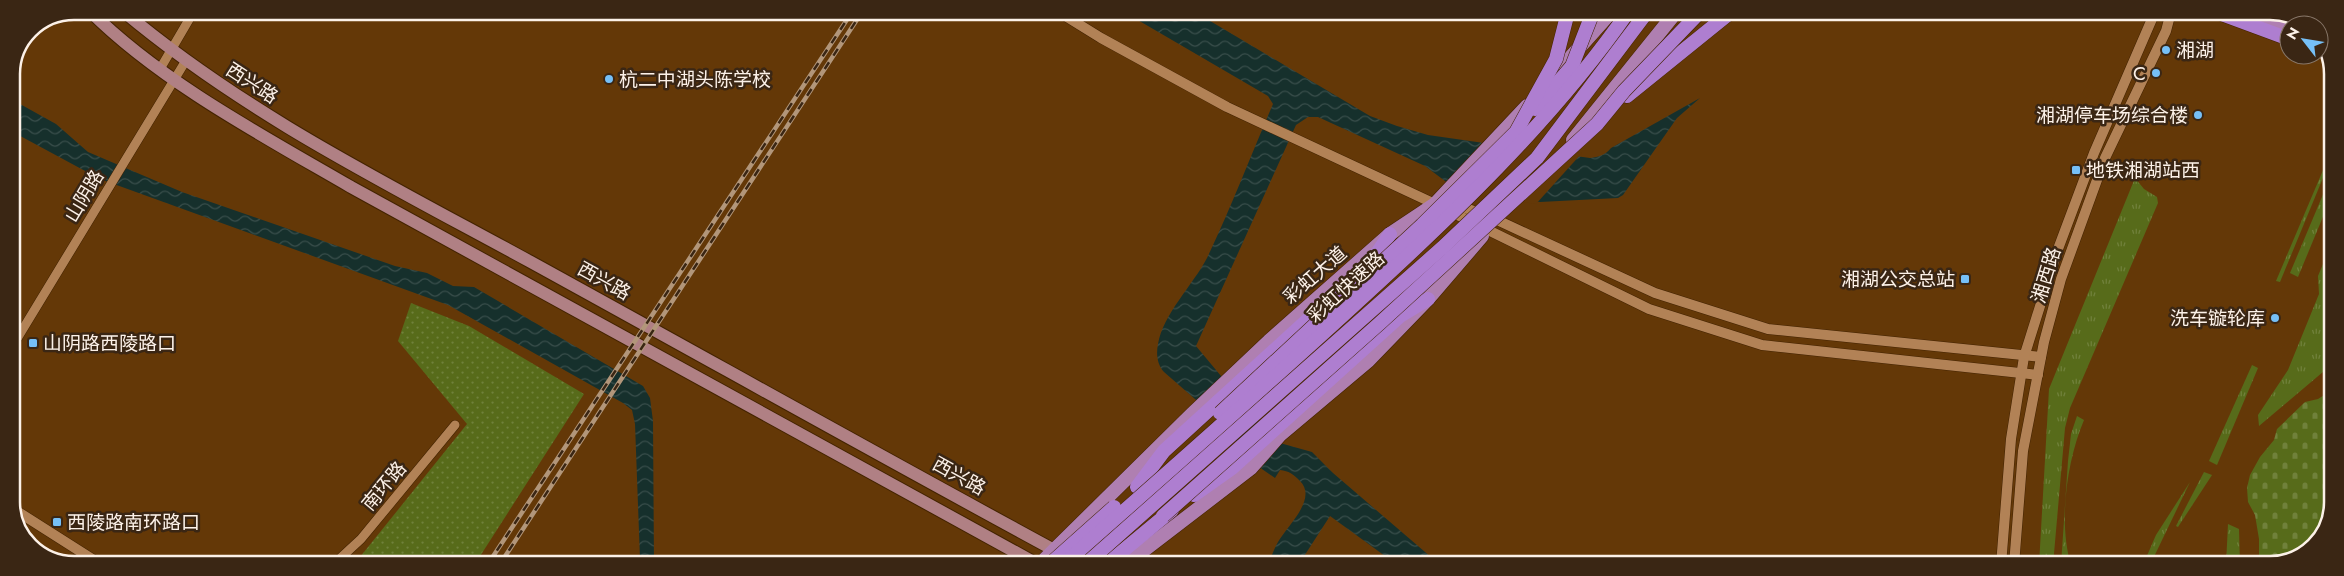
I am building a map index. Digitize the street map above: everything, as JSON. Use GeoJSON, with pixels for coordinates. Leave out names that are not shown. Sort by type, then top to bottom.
{"type":"FeatureCollection","features":[{"type":"Feature","properties":{"kind":"highway"},"geometry":{"type":"LineString","coordinates":[[1516,132],[1556,59],[1566,20]]}},
{"type":"Feature","properties":{"kind":"highway"},"geometry":{"type":"LineString","coordinates":[[1059,556],[1196,436],[1422,225],[1516,132],[1572,66],[1590,20]]}},
{"type":"Feature","properties":{"kind":"highway","name":"彩虹快速路"},"geometry":{"type":"LineString","coordinates":[[1073,556],[1431,236],[1510,154],[1588,64],[1622,20]]}},
{"type":"Feature","properties":{"kind":"highway","name":"彩虹快速路"},"geometry":{"type":"LineString","coordinates":[[1095,556],[1442,248],[1537,158],[1598,80],[1641,20]]}},
{"type":"Feature","properties":{"kind":"highway"},"geometry":{"type":"LineString","coordinates":[[1597,124],[1624,90],[1692,20]]}},
{"type":"Feature","properties":{"kind":"highway"},"geometry":{"type":"LineString","coordinates":[[1116,556],[1372,330],[1640,84],[1721,20]]}},
{"type":"Feature","properties":{"kind":"highway"},"geometry":{"type":"LineString","coordinates":[[2238,20],[2279,34]]}},
{"type":"Feature","properties":{"kind":"highway"},"geometry":{"type":"LineString","coordinates":[[2251,20],[2279,33]]}},
{"type":"Feature","properties":{"kind":"highway"},"geometry":{"type":"LineString","coordinates":[[1137,487],[1164,451],[1372,261],[1390,234]]}},
{"type":"Feature","properties":{"kind":"highway"},"geometry":{"type":"LineString","coordinates":[[1163,516],[1232,468],[1400,316],[1428,299]]}},
{"type":"Feature","properties":{"kind":"main road","name":"西兴路"},"geometry":{"type":"LineString","coordinates":[[100,20],[134,49],[175,79],[262,135],[351,187],[1024,556]]}},
{"type":"Feature","properties":{"kind":"main road","name":"西兴路"},"geometry":{"type":"LineString","coordinates":[[133,20],[185,62],[271,118],[362,173],[536,265],[1066,556]]}},
{"type":"Feature","properties":{"kind":"main road","name":"彩虹大道"},"geometry":{"type":"LineString","coordinates":[[1048,556],[1275,335],[1390,234],[1441,198],[1499,137],[1604,20]]}},
{"type":"Feature","properties":{"kind":"main road"},"geometry":{"type":"LineString","coordinates":[[1136,556],[1251,468],[1280,435],[1368,361],[1428,299],[1492,225],[1568,146],[1670,20]]}},
{"type":"Feature","properties":{"kind":"main road"},"geometry":{"type":"LineString","coordinates":[[2264,20],[2279,25]]}},
{"type":"Feature","properties":{"kind":"street"},"geometry":{"type":"LineString","coordinates":[[160,69],[189,20]]}},
{"type":"Feature","properties":{"kind":"street"},"geometry":{"type":"LineString","coordinates":[[1072,20],[1158,70],[1258,122],[1441,198],[1649,309],[1762,345],[2038,375]]}},
{"type":"Feature","properties":{"kind":"street","name":"湘西路"},"geometry":{"type":"LineString","coordinates":[[2002,556],[2006,484],[2024,357],[2058,248],[2094,153],[2152,20]]}},
{"type":"Feature","properties":{"kind":"street","name":"湘西路"},"geometry":{"type":"LineString","coordinates":[[2015,556],[2024,450],[2041,357],[2061,279],[2105,158],[2166,31],[2169,20]]}},
{"type":"Feature","properties":{"kind":"street","name":"山阴路"},"geometry":{"type":"LineString","coordinates":[[20,334],[185,62]]}},
{"type":"Feature","properties":{"kind":"street"},"geometry":{"type":"LineString","coordinates":[[1492,225],[1655,293],[1768,329],[2024,357],[2041,357]]}},
{"type":"Feature","properties":{"kind":"street","name":"南环路"},"geometry":{"type":"LineString","coordinates":[[343,556],[361,539],[455,426]]}},
{"type":"Feature","properties":{"kind":"street"},"geometry":{"type":"LineString","coordinates":[[22,514],[87,556]]}},
{"type":"Feature","properties":{"kind":"green space"},"geometry":{"type":"Polygon","coordinates":[[[2324,168],[2324,175],[2280,282],[2276,281],[2324,168]]]}},
{"type":"Feature","properties":{"kind":"green space"},"geometry":{"type":"Polygon","coordinates":[[[2135,178],[2144,189],[2157,197],[2158,203],[2070,408],[2065,428],[2054,556],[2040,556],[2049,389],[2135,178]]]}},
{"type":"Feature","properties":{"kind":"green space"},"geometry":{"type":"Polygon","coordinates":[[[2324,192],[2324,214],[2298,277],[2290,273],[2324,192]]]}},
{"type":"Feature","properties":{"kind":"green space"},"geometry":{"type":"Polygon","coordinates":[[[2323,264],[2324,371],[2259,426],[2258,415],[2288,370],[2319,294],[2318,276],[2323,264]]]}},
{"type":"Feature","properties":{"kind":"green space"},"geometry":{"type":"Polygon","coordinates":[[[411,303],[469,326],[584,394],[480,556],[361,556],[467,424],[398,341],[411,303]]]}},
{"type":"Feature","properties":{"kind":"green space"},"geometry":{"type":"Polygon","coordinates":[[[2252,365],[2258,368],[2217,465],[2209,461],[2252,365]]]}},
{"type":"Feature","properties":{"kind":"green space"},"geometry":{"type":"Polygon","coordinates":[[[2324,395],[2324,502],[2320,523],[2311,538],[2294,550],[2277,556],[2259,556],[2259,539],[2255,515],[2248,502],[2247,488],[2250,475],[2260,457],[2274,440],[2277,429],[2305,402],[2318,399],[2324,395]]]}},
{"type":"Feature","properties":{"kind":"green space"},"geometry":{"type":"Polygon","coordinates":[[[2077,416],[2084,420],[2073,453],[2066,491],[2065,530],[2069,556],[2062,556],[2068,461],[2071,434],[2077,416]]]}},
{"type":"Feature","properties":{"kind":"green space"},"geometry":{"type":"Polygon","coordinates":[[[2204,472],[2212,475],[2178,527],[2176,526],[2204,472]]]}},
{"type":"Feature","properties":{"kind":"green space"},"geometry":{"type":"Polygon","coordinates":[[[2190,482],[2154,556],[2147,556],[2156,535],[2190,482]]]}},
{"type":"Feature","properties":{"kind":"green space"},"geometry":{"type":"Polygon","coordinates":[[[2228,524],[2239,529],[2240,556],[2226,556],[2228,524]]]}},
{"type":"Feature","properties":{"kind":"water"},"geometry":{"type":"Polygon","coordinates":[[[1138,20],[1208,20],[1370,116],[1397,126],[1428,135],[1590,158],[1604,154],[1611,148],[1700,98],[1677,118],[1623,195],[1618,198],[1540,202],[1457,190],[1425,166],[1318,117],[1308,117],[1296,125],[1196,346],[1266,430],[1280,443],[1312,452],[1333,473],[1430,556],[1385,556],[1330,516],[1304,556],[1272,556],[1278,542],[1303,504],[1305,488],[1300,481],[1288,472],[1280,470],[1275,478],[1259,467],[1211,413],[1164,372],[1158,362],[1157,351],[1161,333],[1172,311],[1207,258],[1233,201],[1273,104],[1268,96],[1138,20]]]}},
{"type":"Feature","properties":{"kind":"water"},"geometry":{"type":"Polygon","coordinates":[[[20,104],[56,124],[88,152],[182,192],[395,266],[427,273],[453,286],[474,287],[643,386],[650,398],[653,421],[654,556],[640,556],[635,424],[632,410],[623,403],[448,305],[100,179],[20,136],[20,104]]]}},
{"type":"Feature","properties":{"kind":"pier"},"geometry":{"type":"Polygon","coordinates":[[[1485,140],[1582,153],[1536,204],[1457,192],[1445,184],[1485,140]]]}},
{"type":"Feature","properties":{"kind":"railway"},"geometry":{"type":"LineString","coordinates":[[493,556],[847,20]]}},
{"type":"Feature","properties":{"kind":"railway"},"geometry":{"type":"LineString","coordinates":[[505,556],[857,20]]}},
{"type":"Feature","properties":{"kind":"place","name":"湘湖"},"geometry":{"type":"Point","coordinates":[2166,50]}},
{"type":"Feature","properties":{"kind":"place","name":"C"},"geometry":{"type":"Point","coordinates":[2156,73]}},
{"type":"Feature","properties":{"kind":"place","name":"杭二中湖头陈学校"},"geometry":{"type":"Point","coordinates":[609,79]}},
{"type":"Feature","properties":{"kind":"place","name":"湘湖停车场综合楼"},"geometry":{"type":"Point","coordinates":[2198,115]}},
{"type":"Feature","properties":{"kind":"place","name":"地铁湘湖站西"},"geometry":{"type":"Point","coordinates":[2076,170]}},
{"type":"Feature","properties":{"kind":"place","name":"湘湖公交总站"},"geometry":{"type":"Point","coordinates":[1965,279]}},
{"type":"Feature","properties":{"kind":"place","name":"洗车镟轮库"},"geometry":{"type":"Point","coordinates":[2275,318]}},
{"type":"Feature","properties":{"kind":"place","name":"山阴路西陵路口"},"geometry":{"type":"Point","coordinates":[33,343]}},
{"type":"Feature","properties":{"kind":"place","name":"西陵路南环路口"},"geometry":{"type":"Point","coordinates":[57,522]}}]}
